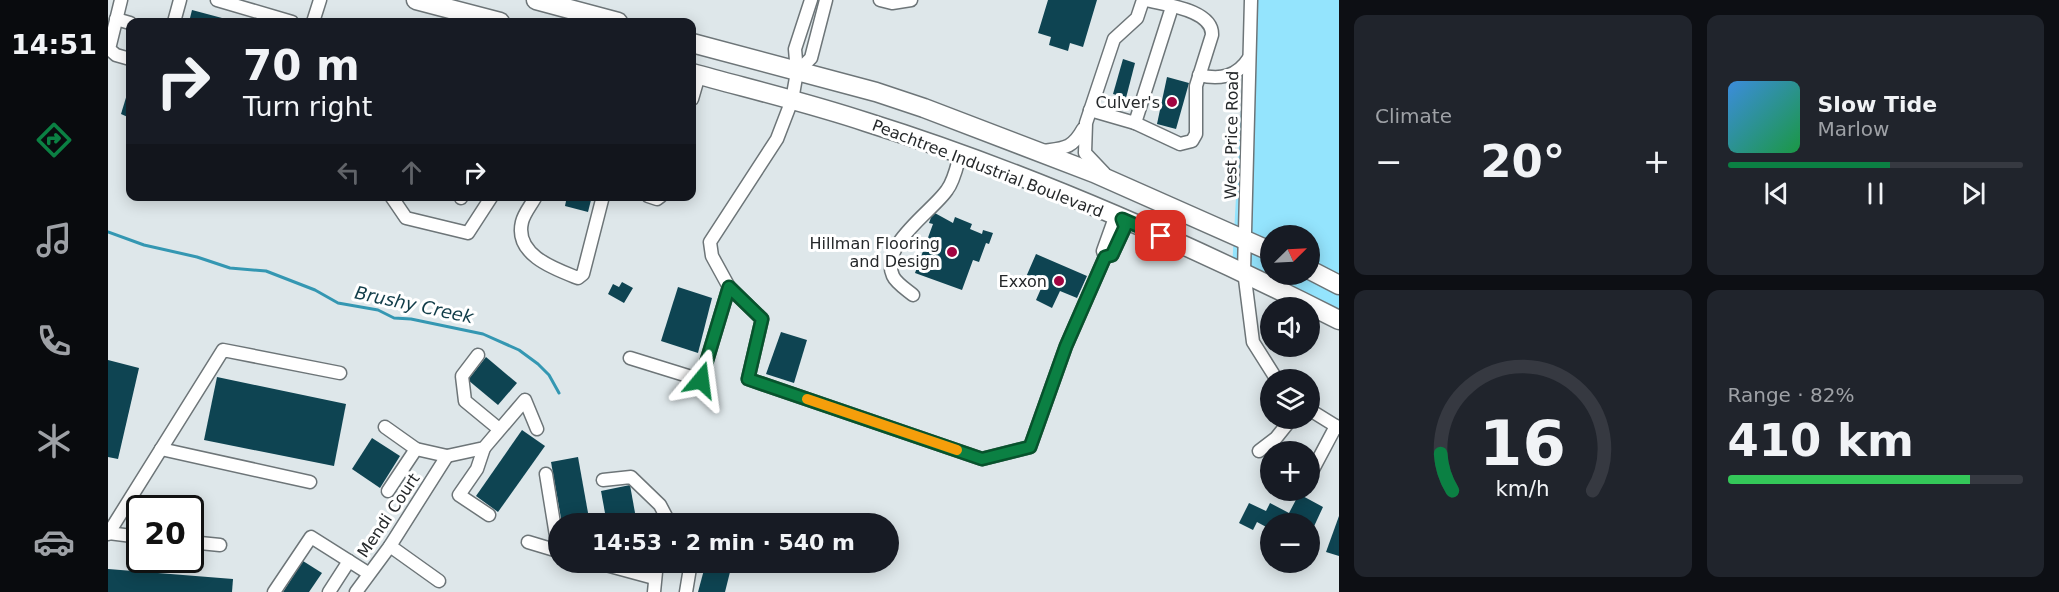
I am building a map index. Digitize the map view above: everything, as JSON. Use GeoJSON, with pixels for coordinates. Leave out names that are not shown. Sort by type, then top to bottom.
{"type":"FeatureCollection","features":[{"type":"Feature","properties":{"kind":"highway"},"geometry":{"type":"LineString","coordinates":[[416,0],[485,18]]}},
{"type":"Feature","properties":{"kind":"highway"},"geometry":{"type":"LineString","coordinates":[[536,0],[603,18]]}},
{"type":"Feature","properties":{"kind":"highway","name":"Peachtree Industrial Boulevard"},"geometry":{"type":"LineString","coordinates":[[696,44],[885,95],[1111,180],[1260,246]]}},
{"type":"Feature","properties":{"kind":"highway","name":"Peachtree Industrial Boulevard"},"geometry":{"type":"LineString","coordinates":[[696,74],[867,122],[960,155],[1122,219],[1244,271],[1339,320]]}},
{"type":"Feature","properties":{"kind":"highway"},"geometry":{"type":"LineString","coordinates":[[1320,275],[1339,285]]}},
{"type":"Feature","properties":{"kind":"street"},"geometry":{"type":"LineString","coordinates":[[121,0],[110,49],[126,58]]}},
{"type":"Feature","properties":{"kind":"street"},"geometry":{"type":"LineString","coordinates":[[175,18],[180,0]]}},
{"type":"Feature","properties":{"kind":"street"},"geometry":{"type":"LineString","coordinates":[[217,0],[278,18]]}},
{"type":"Feature","properties":{"kind":"street"},"geometry":{"type":"LineString","coordinates":[[313,18],[320,0]]}},
{"type":"Feature","properties":{"kind":"street"},"geometry":{"type":"LineString","coordinates":[[811,0],[795,49],[797,72],[792,100],[777,139],[710,242],[712,256],[729,287],[762,319],[748,379],[982,459],[1030,447],[1066,346],[1105,257],[1112,255],[1125,227],[1122,219]]}},
{"type":"Feature","properties":{"kind":"street"},"geometry":{"type":"LineString","coordinates":[[797,72],[811,58],[826,0]]}},
{"type":"Feature","properties":{"kind":"street"},"geometry":{"type":"LineString","coordinates":[[880,0],[892,3],[911,0]]}},
{"type":"Feature","properties":{"kind":"street"},"geometry":{"type":"LineString","coordinates":[[1039,152],[1075,142],[1086,123],[1090,110],[1114,39],[1137,18],[1144,0],[1204,16],[1212,27],[1212,35],[1196,86],[1196,134],[1192,141],[1180,144],[1135,123],[1090,110]]}},
{"type":"Feature","properties":{"kind":"street","name":"West Price Road"},"geometry":{"type":"LineString","coordinates":[[1251,0],[1244,271],[1253,342],[1270,369]]}},
{"type":"Feature","properties":{"kind":"street"},"geometry":{"type":"LineString","coordinates":[[1135,123],[1172,7]]}},
{"type":"Feature","properties":{"kind":"street"},"geometry":{"type":"LineString","coordinates":[[116,19],[126,22]]}},
{"type":"Feature","properties":{"kind":"street"},"geometry":{"type":"LineString","coordinates":[[1200,75],[1225,77],[1240,70],[1249,58]]}},
{"type":"Feature","properties":{"kind":"street"},"geometry":{"type":"LineString","coordinates":[[1086,123],[1085,153],[1111,180]]}},
{"type":"Feature","properties":{"kind":"street"},"geometry":{"type":"LineString","coordinates":[[913,295],[893,278],[890,263],[900,242],[919,217],[948,190],[960,155]]}},
{"type":"Feature","properties":{"kind":"street"},"geometry":{"type":"LineString","coordinates":[[394,201],[406,218],[468,233],[489,201]]}},
{"type":"Feature","properties":{"kind":"street"},"geometry":{"type":"LineString","coordinates":[[533,201],[522,221],[525,243],[544,264],[578,278],[583,274],[602,201]]}},
{"type":"Feature","properties":{"kind":"street"},"geometry":{"type":"LineString","coordinates":[[630,358],[701,380],[729,287]]}},
{"type":"Feature","properties":{"kind":"street"},"geometry":{"type":"LineString","coordinates":[[126,535],[108,533],[223,350],[340,373]]}},
{"type":"Feature","properties":{"kind":"street"},"geometry":{"type":"LineString","coordinates":[[478,356],[462,376],[465,401],[499,429]]}},
{"type":"Feature","properties":{"kind":"street"},"geometry":{"type":"LineString","coordinates":[[489,515],[459,495],[477,469],[484,448],[525,400],[537,429]]}},
{"type":"Feature","properties":{"kind":"street"},"geometry":{"type":"LineString","coordinates":[[1320,416],[1337,427],[1320,457]]}},
{"type":"Feature","properties":{"kind":"street"},"geometry":{"type":"LineString","coordinates":[[385,427],[416,450],[447,456],[484,448]]}},
{"type":"Feature","properties":{"kind":"street"},"geometry":{"type":"LineString","coordinates":[[1258,451],[1276,438],[1283,429]]}},
{"type":"Feature","properties":{"kind":"street"},"geometry":{"type":"LineString","coordinates":[[161,449],[310,482]]}},
{"type":"Feature","properties":{"kind":"street"},"geometry":{"type":"LineString","coordinates":[[388,491],[416,450]]}},
{"type":"Feature","properties":{"kind":"street","name":"Mendi Court"},"geometry":{"type":"LineString","coordinates":[[356,592],[390,546],[447,456]]}},
{"type":"Feature","properties":{"kind":"street"},"geometry":{"type":"LineString","coordinates":[[546,474],[552,513]]}},
{"type":"Feature","properties":{"kind":"street"},"geometry":{"type":"LineString","coordinates":[[603,480],[631,477],[660,505],[662,513]]}},
{"type":"Feature","properties":{"kind":"street"},"geometry":{"type":"LineString","coordinates":[[274,592],[311,537],[368,573]]}},
{"type":"Feature","properties":{"kind":"street"},"geometry":{"type":"LineString","coordinates":[[528,542],[548,547]]}},
{"type":"Feature","properties":{"kind":"street"},"geometry":{"type":"LineString","coordinates":[[204,543],[220,545]]}},
{"type":"Feature","properties":{"kind":"street"},"geometry":{"type":"LineString","coordinates":[[390,546],[439,581]]}},
{"type":"Feature","properties":{"kind":"street"},"geometry":{"type":"LineString","coordinates":[[329,592],[349,561]]}},
{"type":"Feature","properties":{"kind":"street"},"geometry":{"type":"LineString","coordinates":[[636,573],[654,578]]}},
{"type":"Feature","properties":{"kind":"street"},"geometry":{"type":"LineString","coordinates":[[654,592],[655,573]]}},
{"type":"Feature","properties":{"kind":"street"},"geometry":{"type":"LineString","coordinates":[[686,592],[689,573]]}},
{"type":"Feature","properties":{"kind":"shaded area"},"geometry":{"type":"Polygon","coordinates":[[[1247,0],[1339,0],[1339,322],[1320,313],[1320,297],[1289,297],[1264,285],[1320,285],[1320,225],[1260,225],[1260,283],[1232,269],[1247,0]]]}},
{"type":"Feature","properties":{"kind":"building"},"geometry":{"type":"Polygon","coordinates":[[[1048,0],[1097,0],[1083,47],[1070,43],[1068,51],[1049,45],[1051,37],[1038,33],[1048,0]]]}},
{"type":"Feature","properties":{"kind":"building"},"geometry":{"type":"Polygon","coordinates":[[[192,10],[222,18],[190,18],[192,10]]]}},
{"type":"Feature","properties":{"kind":"building"},"geometry":{"type":"Polygon","coordinates":[[[1123,59],[1135,63],[1126,98],[1113,94],[1123,59]]]}},
{"type":"Feature","properties":{"kind":"building"},"geometry":{"type":"Polygon","coordinates":[[[1167,77],[1189,83],[1176,129],[1157,124],[1167,77]]]}},
{"type":"Feature","properties":{"kind":"building"},"geometry":{"type":"Polygon","coordinates":[[[126,98],[126,116],[121,114],[126,98]]]}},
{"type":"Feature","properties":{"kind":"building"},"geometry":{"type":"Polygon","coordinates":[[[566,201],[591,201],[588,212],[565,206],[566,201]]]}},
{"type":"Feature","properties":{"kind":"building","name":"Hillman Flooring and Design"},"geometry":{"type":"Polygon","coordinates":[[[933,212],[953,223],[955,217],[972,224],[970,229],[982,234],[983,230],[993,233],[989,244],[986,243],[979,262],[973,260],[962,290],[915,273],[933,224],[929,223],[933,212]]]}},
{"type":"Feature","properties":{"kind":"building","name":"Exxon"},"geometry":{"type":"Polygon","coordinates":[[[1036,254],[1087,276],[1077,298],[1060,291],[1052,308],[1036,300],[1043,284],[1026,277],[1036,254]]]}},
{"type":"Feature","properties":{"kind":"building"},"geometry":{"type":"Polygon","coordinates":[[[622,282],[633,288],[624,303],[608,294],[613,284],[619,287],[622,282]]]}},
{"type":"Feature","properties":{"kind":"building"},"geometry":{"type":"Polygon","coordinates":[[[678,287],[712,298],[698,353],[661,341],[678,287]]]}},
{"type":"Feature","properties":{"kind":"building"},"geometry":{"type":"Polygon","coordinates":[[[781,332],[807,340],[794,383],[766,374],[781,332]]]}},
{"type":"Feature","properties":{"kind":"building"},"geometry":{"type":"Polygon","coordinates":[[[486,357],[517,383],[498,405],[468,380],[486,357]]]}},
{"type":"Feature","properties":{"kind":"building"},"geometry":{"type":"Polygon","coordinates":[[[108,360],[139,368],[118,459],[108,457],[108,360]]]}},
{"type":"Feature","properties":{"kind":"building"},"geometry":{"type":"Polygon","coordinates":[[[217,377],[346,404],[334,466],[204,440],[217,377]]]}},
{"type":"Feature","properties":{"kind":"building"},"geometry":{"type":"Polygon","coordinates":[[[522,430],[545,446],[498,512],[476,496],[522,430]]]}},
{"type":"Feature","properties":{"kind":"building"},"geometry":{"type":"Polygon","coordinates":[[[372,438],[400,456],[380,488],[352,469],[372,438]]]}},
{"type":"Feature","properties":{"kind":"building"},"geometry":{"type":"Polygon","coordinates":[[[578,457],[588,513],[560,513],[551,462],[578,457]]]}},
{"type":"Feature","properties":{"kind":"building"},"geometry":{"type":"Polygon","coordinates":[[[630,485],[635,513],[605,513],[601,491],[630,485]]]}},
{"type":"Feature","properties":{"kind":"building"},"geometry":{"type":"Polygon","coordinates":[[[1295,501],[1312,501],[1323,507],[1320,513],[1289,513],[1295,501]]]}},
{"type":"Feature","properties":{"kind":"building"},"geometry":{"type":"Polygon","coordinates":[[[1249,503],[1266,511],[1270,503],[1289,513],[1260,513],[1260,524],[1257,522],[1253,530],[1239,523],[1249,503]]]}},
{"type":"Feature","properties":{"kind":"building"},"geometry":{"type":"Polygon","coordinates":[[[1339,516],[1339,556],[1326,552],[1339,516]]]}},
{"type":"Feature","properties":{"kind":"building"},"geometry":{"type":"Polygon","coordinates":[[[303,561],[322,573],[309,592],[283,592],[303,561]]]}},
{"type":"Feature","properties":{"kind":"building"},"geometry":{"type":"Polygon","coordinates":[[[108,569],[126,570],[126,573],[233,579],[232,592],[108,592],[108,569]]]}},
{"type":"Feature","properties":{"kind":"building"},"geometry":{"type":"Polygon","coordinates":[[[703,573],[730,573],[725,592],[698,592],[703,573]]]}},
{"type":"Feature","properties":{"kind":"waterway","name":"Brushy Creek"},"geometry":{"type":"LineString","coordinates":[[108,232],[144,245],[197,257],[230,268],[266,271],[315,290],[338,303],[378,310],[394,318],[411,319],[483,334],[519,350],[538,364],[549,375],[559,393]]}},
{"type":"Feature","properties":{"kind":"slow traffic"},"geometry":{"type":"LineString","coordinates":[[807,399],[957,450]]}},
{"type":"Feature","properties":{"kind":"place","name":"Culver's"},"geometry":{"type":"Point","coordinates":[1172,102]}},
{"type":"Feature","properties":{"kind":"place","name":"Hillman Flooring and Design"},"geometry":{"type":"Point","coordinates":[952,252]}},
{"type":"Feature","properties":{"kind":"place","name":"Exxon"},"geometry":{"type":"Point","coordinates":[1059,281]}},
{"type":"Feature","properties":{"kind":"route"},"geometry":{"type":"LineString","coordinates":[[701,380],[729,287],[762,319],[748,379],[982,459],[1030,447],[1077,320],[1105,257],[1112,255],[1125,227],[1122,219],[1161,236]]}}]}
